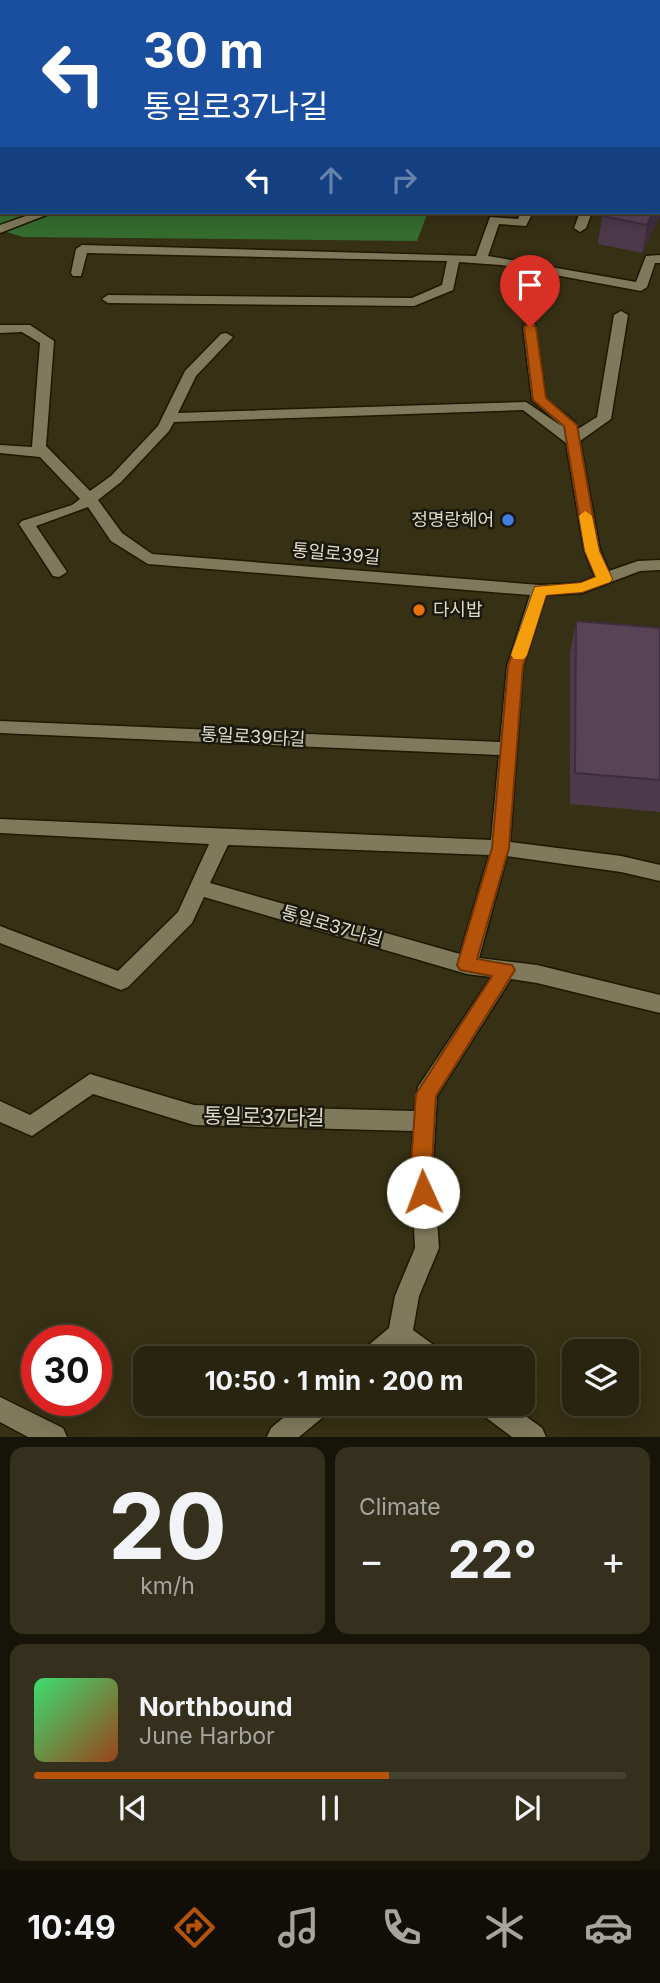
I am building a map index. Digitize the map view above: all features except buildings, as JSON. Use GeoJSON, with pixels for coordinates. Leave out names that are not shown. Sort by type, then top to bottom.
{"type":"FeatureCollection","features":[{"type":"Feature","properties":{"kind":"street"},"geometry":{"type":"LineString","coordinates":[[0,229],[42,214]]}},
{"type":"Feature","properties":{"kind":"street"},"geometry":{"type":"LineString","coordinates":[[481,260],[494,220],[522,223],[526,214]]}},
{"type":"Feature","properties":{"kind":"street"},"geometry":{"type":"LineString","coordinates":[[580,228],[585,214]]}},
{"type":"Feature","properties":{"kind":"street"},"geometry":{"type":"LineString","coordinates":[[77,273],[82,249],[454,258],[481,260],[641,287],[650,258],[660,260]]}},
{"type":"Feature","properties":{"kind":"street"},"geometry":{"type":"LineString","coordinates":[[108,299],[414,302],[448,287],[454,258]]}},
{"type":"Feature","properties":{"kind":"street"},"geometry":{"type":"LineString","coordinates":[[571,440],[604,419],[621,315]]}},
{"type":"Feature","properties":{"kind":"street"},"geometry":{"type":"LineString","coordinates":[[530,327],[539,400],[570,425],[592,551],[604,579]]}},
{"type":"Feature","properties":{"kind":"street"},"geometry":{"type":"LineString","coordinates":[[0,329],[25,328],[47,341],[39,447],[45,453]]}},
{"type":"Feature","properties":{"kind":"street"},"geometry":{"type":"LineString","coordinates":[[59,572],[27,524],[77,508],[116,479],[164,428],[190,374],[226,337]]}},
{"type":"Feature","properties":{"kind":"street"},"geometry":{"type":"LineString","coordinates":[[169,418],[526,406],[571,440]]}},
{"type":"Feature","properties":{"kind":"street"},"geometry":{"type":"LineString","coordinates":[[0,449],[45,453]]}},
{"type":"Feature","properties":{"kind":"street","name":"통일로39길"},"geometry":{"type":"LineString","coordinates":[[45,453],[89,500],[116,537],[148,559],[540,590],[582,587],[638,566],[660,565]]}},
{"type":"Feature","properties":{"kind":"street"},"geometry":{"type":"LineString","coordinates":[[467,965],[500,848],[516,666],[540,590]]}},
{"type":"Feature","properties":{"kind":"street","name":"통일로39다길"},"geometry":{"type":"LineString","coordinates":[[0,727],[507,749]]}},
{"type":"Feature","properties":{"kind":"street"},"geometry":{"type":"LineString","coordinates":[[0,826],[500,848],[621,864],[660,873]]}},
{"type":"Feature","properties":{"kind":"street"},"geometry":{"type":"LineString","coordinates":[[0,934],[121,981],[184,917],[222,837]]}},
{"type":"Feature","properties":{"kind":"street","name":"통일로37나길"},"geometry":{"type":"LineString","coordinates":[[198,887],[467,965],[537,974],[660,1004]]}},
{"type":"Feature","properties":{"kind":"street"},"geometry":{"type":"LineString","coordinates":[[387,1346],[400,1335],[407,1296],[427,1248],[422,1164],[426,1094],[506,970]]}},
{"type":"Feature","properties":{"kind":"street","name":"통일로37다길"},"geometry":{"type":"LineString","coordinates":[[0,1111],[32,1126],[90,1084],[194,1115],[425,1121]]}},
{"type":"Feature","properties":{"kind":"street"},"geometry":{"type":"LineString","coordinates":[[400,1335],[414,1346]]}},
{"type":"Feature","properties":{"kind":"street"},"geometry":{"type":"LineString","coordinates":[[0,1409],[54,1437]]}},
{"type":"Feature","properties":{"kind":"street"},"geometry":{"type":"LineString","coordinates":[[280,1437],[305,1416]]}},
{"type":"Feature","properties":{"kind":"street"},"geometry":{"type":"LineString","coordinates":[[505,1416],[533,1437]]}},
{"type":"Feature","properties":{"kind":"green space"},"geometry":{"type":"Polygon","coordinates":[[[0,214],[427,214],[417,241],[23,237],[0,230],[0,214]]]}},
{"type":"Feature","properties":{"kind":"slow traffic"},"geometry":{"type":"LineString","coordinates":[[519,655],[540,590],[582,587],[604,579],[592,551],[585,516]]}},
{"type":"Feature","properties":{"kind":"place","name":"정명랑헤어"},"geometry":{"type":"Point","coordinates":[508,520]}},
{"type":"Feature","properties":{"kind":"place","name":"다시밥"},"geometry":{"type":"Point","coordinates":[419,610]}},
{"type":"Feature","properties":{"kind":"route"},"geometry":{"type":"LineString","coordinates":[[423,1192],[426,1094],[506,970],[467,965],[500,848],[516,666],[540,590],[582,587],[604,579],[592,551],[570,425],[539,400],[530,327]]}}]}
